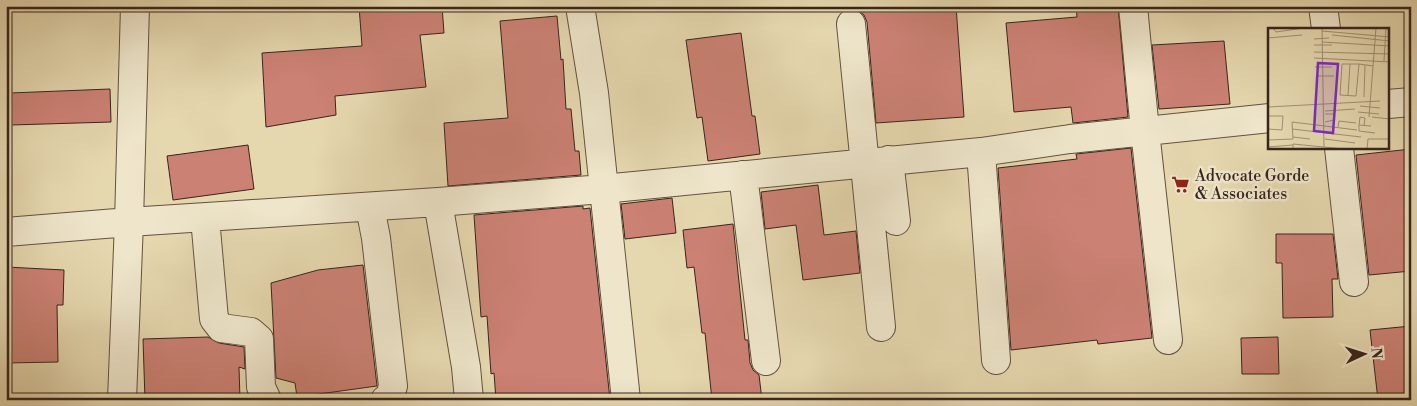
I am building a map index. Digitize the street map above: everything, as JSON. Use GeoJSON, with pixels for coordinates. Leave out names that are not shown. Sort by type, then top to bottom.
{"type":"FeatureCollection","features":[{"type":"Feature","properties":{"kind":"street"},"geometry":{"type":"LineString","coordinates":[[122,400],[135,6]]}},
{"type":"Feature","properties":{"kind":"street"},"geometry":{"type":"LineString","coordinates":[[580,6],[594,93],[626,400]]}},
{"type":"Feature","properties":{"kind":"street"},"geometry":{"type":"LineString","coordinates":[[1133,6],[1168,340]]}},
{"type":"Feature","properties":{"kind":"street"},"geometry":{"type":"LineString","coordinates":[[1323,6],[1326,28]]}},
{"type":"Feature","properties":{"kind":"street"},"geometry":{"type":"LineString","coordinates":[[851,24],[876,162],[896,221]]}},
{"type":"Feature","properties":{"kind":"street"},"geometry":{"type":"LineString","coordinates":[[1390,104],[1411,102]]}},
{"type":"Feature","properties":{"kind":"street"},"geometry":{"type":"LineString","coordinates":[[6,232],[603,189],[981,152],[1070,139],[1268,118]]}},
{"type":"Feature","properties":{"kind":"street"},"geometry":{"type":"LineString","coordinates":[[1340,149],[1354,282]]}},
{"type":"Feature","properties":{"kind":"street"},"geometry":{"type":"LineString","coordinates":[[981,152],[996,360]]}},
{"type":"Feature","properties":{"kind":"street"},"geometry":{"type":"LineString","coordinates":[[876,162],[881,327]]}},
{"type":"Feature","properties":{"kind":"street"},"geometry":{"type":"LineString","coordinates":[[743,175],[766,361]]}},
{"type":"Feature","properties":{"kind":"street"},"geometry":{"type":"LineString","coordinates":[[438,202],[466,367],[469,400]]}},
{"type":"Feature","properties":{"kind":"street"},"geometry":{"type":"LineString","coordinates":[[370,207],[376,238],[393,386],[389,398],[386,400]]}},
{"type":"Feature","properties":{"kind":"street"},"geometry":{"type":"LineString","coordinates":[[205,218],[214,319],[221,328],[251,332],[259,339],[261,388],[267,400]]}},
{"type":"Feature","properties":{"kind":"building"},"geometry":{"type":"Polygon","coordinates":[[[359,6],[442,6],[444,33],[420,35],[426,87],[335,96],[336,115],[266,127],[262,53],[362,46],[359,6]]]}},
{"type":"Feature","properties":{"kind":"building"},"geometry":{"type":"Polygon","coordinates":[[[956,6],[964,117],[876,123],[867,22],[864,15],[860,12],[956,6]]]}},
{"type":"Feature","properties":{"kind":"building"},"geometry":{"type":"Polygon","coordinates":[[[1076,6],[1118,6],[1128,117],[1073,123],[1071,107],[1014,112],[1006,23],[1077,17],[1076,6]]]}},
{"type":"Feature","properties":{"kind":"building"},"geometry":{"type":"Polygon","coordinates":[[[557,16],[561,60],[563,59],[566,109],[571,109],[575,151],[579,151],[581,175],[448,186],[444,123],[508,118],[500,21],[557,16]]]}},
{"type":"Feature","properties":{"kind":"building"},"geometry":{"type":"Polygon","coordinates":[[[741,33],[752,116],[755,116],[760,154],[708,161],[702,117],[697,118],[686,40],[741,33]]]}},
{"type":"Feature","properties":{"kind":"building"},"geometry":{"type":"Polygon","coordinates":[[[1224,41],[1230,104],[1159,109],[1152,45],[1224,41]]]}},
{"type":"Feature","properties":{"kind":"building"},"geometry":{"type":"Polygon","coordinates":[[[110,89],[111,122],[11,125],[10,93],[110,89]]]}},
{"type":"Feature","properties":{"kind":"building"},"geometry":{"type":"Polygon","coordinates":[[[248,145],[254,189],[173,200],[167,156],[248,145]]]}},
{"type":"Feature","properties":{"kind":"building"},"geometry":{"type":"Polygon","coordinates":[[[1131,148],[1152,338],[1098,344],[1097,340],[1011,350],[998,168],[1077,159],[1076,154],[1131,148]]]}},
{"type":"Feature","properties":{"kind":"building"},"geometry":{"type":"Polygon","coordinates":[[[1411,149],[1411,271],[1369,275],[1356,155],[1411,149]]]}},
{"type":"Feature","properties":{"kind":"building"},"geometry":{"type":"Polygon","coordinates":[[[818,185],[824,235],[856,231],[860,273],[803,280],[796,225],[765,229],[761,192],[818,185]]]}},
{"type":"Feature","properties":{"kind":"building"},"geometry":{"type":"Polygon","coordinates":[[[672,198],[676,233],[625,239],[621,204],[672,198]]]}},
{"type":"Feature","properties":{"kind":"building"},"geometry":{"type":"Polygon","coordinates":[[[583,206],[583,209],[590,208],[610,400],[496,400],[494,373],[491,374],[487,316],[481,317],[474,215],[583,206]]]}},
{"type":"Feature","properties":{"kind":"building"},"geometry":{"type":"Polygon","coordinates":[[[733,224],[745,340],[748,340],[750,363],[753,370],[759,375],[762,400],[712,400],[705,333],[702,333],[694,267],[687,268],[683,230],[733,224]]]}},
{"type":"Feature","properties":{"kind":"building"},"geometry":{"type":"Polygon","coordinates":[[[1276,234],[1333,234],[1338,279],[1332,279],[1333,317],[1283,318],[1282,263],[1276,263],[1276,234]]]}},
{"type":"Feature","properties":{"kind":"building"},"geometry":{"type":"Polygon","coordinates":[[[363,265],[377,386],[297,397],[295,383],[276,378],[271,283],[318,270],[363,265]]]}},
{"type":"Feature","properties":{"kind":"building"},"geometry":{"type":"Polygon","coordinates":[[[6,267],[64,270],[63,305],[57,305],[58,362],[6,363],[6,267]]]}},
{"type":"Feature","properties":{"kind":"building"},"geometry":{"type":"Polygon","coordinates":[[[1411,326],[1411,400],[1378,400],[1370,330],[1411,326]]]}},
{"type":"Feature","properties":{"kind":"building"},"geometry":{"type":"Polygon","coordinates":[[[208,337],[219,343],[244,347],[245,369],[239,367],[240,400],[145,400],[143,339],[208,337]]]}},
{"type":"Feature","properties":{"kind":"building"},"geometry":{"type":"Polygon","coordinates":[[[1278,337],[1279,374],[1242,374],[1241,338],[1278,337]]]}},
{"type":"Feature","properties":{"kind":"place","name":"Advocate Gorde & Associates"},"geometry":{"type":"Point","coordinates":[1181,184]}}]}
